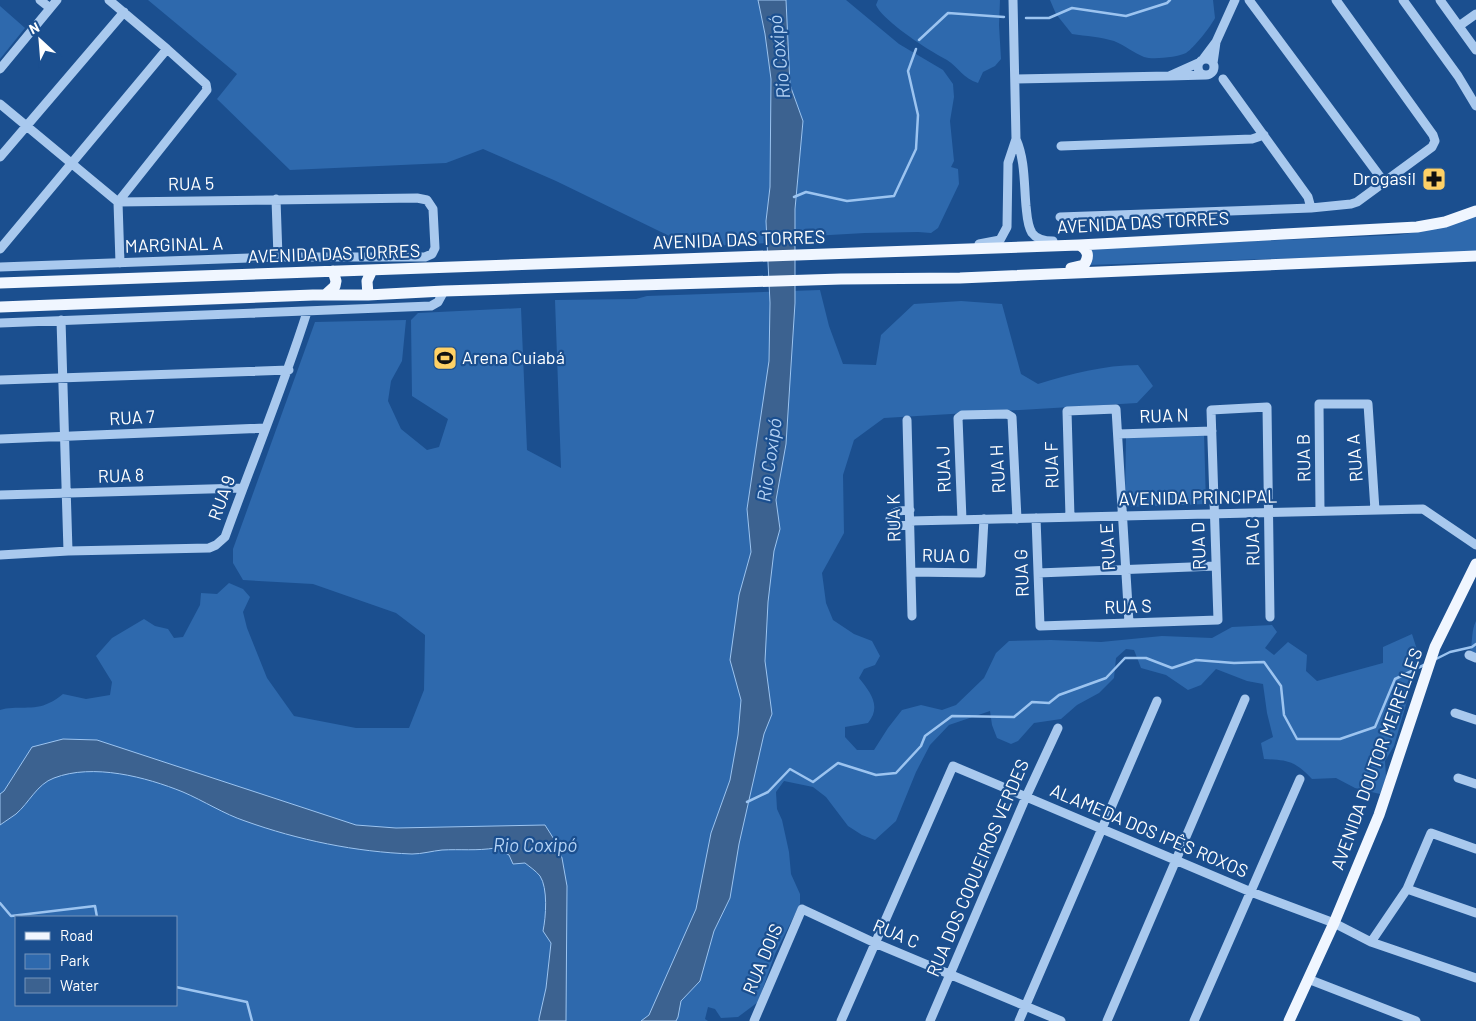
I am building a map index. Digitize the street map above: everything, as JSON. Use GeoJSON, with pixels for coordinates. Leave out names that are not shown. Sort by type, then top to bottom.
{"type":"FeatureCollection","features":[{"type":"Feature","properties":{"kind":"main road","name":"AVENIDA DAS TORRES"},"geometry":{"type":"LineString","coordinates":[[0,283],[1078,245],[1417,227],[1445,222],[1474,211]]}},
{"type":"Feature","properties":{"kind":"main road"},"geometry":{"type":"LineString","coordinates":[[960,278],[1007,271],[1075,268],[1084,265],[1087,259],[1085,248],[1078,245]]}},
{"type":"Feature","properties":{"kind":"main road"},"geometry":{"type":"LineString","coordinates":[[0,308],[444,291],[841,279],[960,278],[1476,256]]}},
{"type":"Feature","properties":{"kind":"main road"},"geometry":{"type":"LineString","coordinates":[[368,295],[367,281],[372,270]]}},
{"type":"Feature","properties":{"kind":"main road"},"geometry":{"type":"LineString","coordinates":[[325,295],[335,286],[336,280],[333,271]]}},
{"type":"Feature","properties":{"kind":"main road","name":"AVENIDA DOUTOR MEIRELLES"},"geometry":{"type":"LineString","coordinates":[[1289,1021],[1334,924],[1379,815],[1435,647],[1476,564]]}},
{"type":"Feature","properties":{"kind":"street"},"geometry":{"type":"LineString","coordinates":[[40,0],[50,8]]}},
{"type":"Feature","properties":{"kind":"street"},"geometry":{"type":"LineString","coordinates":[[0,69],[56,0]]}},
{"type":"Feature","properties":{"kind":"street"},"geometry":{"type":"LineString","coordinates":[[109,0],[206,84],[207,90],[118,202],[120,263]]}},
{"type":"Feature","properties":{"kind":"street"},"geometry":{"type":"LineString","coordinates":[[952,250],[1000,240],[1007,230],[1008,162],[1016,139],[1013,0]]}},
{"type":"Feature","properties":{"kind":"street"},"geometry":{"type":"LineString","coordinates":[[1223,79],[1198,71],[1201,61],[1216,42],[1235,0]]}},
{"type":"Feature","properties":{"kind":"street"},"geometry":{"type":"LineString","coordinates":[[1249,0],[1384,182]]}},
{"type":"Feature","properties":{"kind":"street"},"geometry":{"type":"LineString","coordinates":[[1060,216],[1311,208],[1351,204],[1358,202],[1432,147],[1435,141],[1433,135],[1336,0]]}},
{"type":"Feature","properties":{"kind":"street"},"geometry":{"type":"LineString","coordinates":[[1403,0],[1458,76],[1476,97]]}},
{"type":"Feature","properties":{"kind":"street"},"geometry":{"type":"LineString","coordinates":[[1440,0],[1476,50]]}},
{"type":"Feature","properties":{"kind":"street"},"geometry":{"type":"LineString","coordinates":[[0,157],[124,12]]}},
{"type":"Feature","properties":{"kind":"street"},"geometry":{"type":"LineString","coordinates":[[1459,26],[1476,14]]}},
{"type":"Feature","properties":{"kind":"street"},"geometry":{"type":"LineString","coordinates":[[1015,79],[1206,75],[1213,71],[1216,42]]}},
{"type":"Feature","properties":{"kind":"street"},"geometry":{"type":"LineString","coordinates":[[0,249],[167,49]]}},
{"type":"Feature","properties":{"kind":"street"},"geometry":{"type":"LineString","coordinates":[[1169,76],[1201,61],[1210,59],[1308,197],[1311,208]]}},
{"type":"Feature","properties":{"kind":"street"},"geometry":{"type":"LineString","coordinates":[[1458,76],[1476,106]]}},
{"type":"Feature","properties":{"kind":"street"},"geometry":{"type":"LineString","coordinates":[[0,104],[118,202]]}},
{"type":"Feature","properties":{"kind":"street"},"geometry":{"type":"LineString","coordinates":[[1060,146],[1252,139],[1264,135]]}},
{"type":"Feature","properties":{"kind":"street"},"geometry":{"type":"LineString","coordinates":[[1016,139],[1021,150],[1027,214],[1032,233],[1043,241],[1066,240],[1078,245]]}},
{"type":"Feature","properties":{"kind":"street","name":"RUA 5"},"geometry":{"type":"LineString","coordinates":[[118,202],[417,198],[426,200],[433,209],[435,248]]}},
{"type":"Feature","properties":{"kind":"street"},"geometry":{"type":"LineString","coordinates":[[276,199],[278,257]]}},
{"type":"Feature","properties":{"kind":"street","name":"MARGINAL A"},"geometry":{"type":"LineString","coordinates":[[0,267],[278,257],[425,257],[432,254],[435,248]]}},
{"type":"Feature","properties":{"kind":"street"},"geometry":{"type":"LineString","coordinates":[[0,323],[431,306],[438,302],[444,291]]}},
{"type":"Feature","properties":{"kind":"street","name":"RUA 9"},"geometry":{"type":"LineString","coordinates":[[0,555],[68,551],[208,548],[216,545],[225,537],[265,428],[289,370],[307,312]]}},
{"type":"Feature","properties":{"kind":"street"},"geometry":{"type":"LineString","coordinates":[[62,320],[68,551]]}},
{"type":"Feature","properties":{"kind":"street"},"geometry":{"type":"LineString","coordinates":[[0,380],[289,370]]}},
{"type":"Feature","properties":{"kind":"street","name":"RUA B"},"geometry":{"type":"LineString","coordinates":[[1320,511],[1320,404],[1368,404]]}},
{"type":"Feature","properties":{"kind":"street","name":"RUA A"},"geometry":{"type":"LineString","coordinates":[[1368,404],[1375,510]]}},
{"type":"Feature","properties":{"kind":"street","name":"RUA C"},"geometry":{"type":"LineString","coordinates":[[1212,410],[1267,407],[1270,617]]}},
{"type":"Feature","properties":{"kind":"street","name":"RUA N"},"geometry":{"type":"LineString","coordinates":[[1067,411],[1116,409]]}},
{"type":"Feature","properties":{"kind":"street","name":"RUA E"},"geometry":{"type":"LineString","coordinates":[[1116,409],[1129,623]]}},
{"type":"Feature","properties":{"kind":"street","name":"RUA D"},"geometry":{"type":"LineString","coordinates":[[1212,410],[1218,620]]}},
{"type":"Feature","properties":{"kind":"street","name":"RUA F"},"geometry":{"type":"LineString","coordinates":[[1067,411],[1070,517]]}},
{"type":"Feature","properties":{"kind":"street","name":"RUA H"},"geometry":{"type":"LineString","coordinates":[[958,418],[962,415],[1008,414],[1012,418],[1018,519]]}},
{"type":"Feature","properties":{"kind":"street","name":"RUA J"},"geometry":{"type":"LineString","coordinates":[[958,418],[962,520]]}},
{"type":"Feature","properties":{"kind":"street","name":"RUA K"},"geometry":{"type":"LineString","coordinates":[[908,420],[912,616]]}},
{"type":"Feature","properties":{"kind":"street","name":"RUA 7"},"geometry":{"type":"LineString","coordinates":[[0,440],[265,428]]}},
{"type":"Feature","properties":{"kind":"street","name":"RUA N"},"geometry":{"type":"LineString","coordinates":[[1118,434],[1212,431]]}},
{"type":"Feature","properties":{"kind":"street","name":"RUA 8"},"geometry":{"type":"LineString","coordinates":[[0,495],[243,488]]}},
{"type":"Feature","properties":{"kind":"street","name":"AVENIDA PRINCIPAL"},"geometry":{"type":"LineString","coordinates":[[910,523],[984,519],[1423,509],[1476,545]]}},
{"type":"Feature","properties":{"kind":"street"},"geometry":{"type":"LineString","coordinates":[[910,510],[896,512],[892,514],[890,519],[896,526],[910,523]]}},
{"type":"Feature","properties":{"kind":"street","name":"RUA G"},"geometry":{"type":"LineString","coordinates":[[1036,518],[1040,626]]}},
{"type":"Feature","properties":{"kind":"street","name":"RUA O"},"geometry":{"type":"LineString","coordinates":[[911,572],[981,573],[984,519]]}},
{"type":"Feature","properties":{"kind":"street"},"geometry":{"type":"LineString","coordinates":[[1038,573],[1216,566]]}},
{"type":"Feature","properties":{"kind":"street","name":"RUA S"},"geometry":{"type":"LineString","coordinates":[[1040,626],[1218,620]]}},
{"type":"Feature","properties":{"kind":"street"},"geometry":{"type":"LineString","coordinates":[[1107,1021],[1245,699]]}},
{"type":"Feature","properties":{"kind":"street"},"geometry":{"type":"LineString","coordinates":[[1019,1021],[1157,701]]}},
{"type":"Feature","properties":{"kind":"street"},"geometry":{"type":"LineString","coordinates":[[1455,713],[1476,720]]}},
{"type":"Feature","properties":{"kind":"street","name":"RUA DOS COQUEIROS VERDES"},"geometry":{"type":"LineString","coordinates":[[930,1021],[1026,796],[1058,728]]}},
{"type":"Feature","properties":{"kind":"street","name":"ALAMEDA DOS IPÊS ROXOS"},"geometry":{"type":"LineString","coordinates":[[875,943],[953,766],[1252,892],[1334,924],[1371,942],[1476,978]]}},
{"type":"Feature","properties":{"kind":"street"},"geometry":{"type":"LineString","coordinates":[[1194,1021],[1252,892],[1300,778]]}},
{"type":"Feature","properties":{"kind":"street"},"geometry":{"type":"LineString","coordinates":[[1458,778],[1476,784]]}},
{"type":"Feature","properties":{"kind":"street"},"geometry":{"type":"LineString","coordinates":[[1371,942],[1407,889],[1431,833],[1476,849]]}},
{"type":"Feature","properties":{"kind":"street"},"geometry":{"type":"LineString","coordinates":[[1407,889],[1476,913]]}},
{"type":"Feature","properties":{"kind":"street","name":"RUA C"},"geometry":{"type":"LineString","coordinates":[[802,909],[875,943],[1060,1021]]}},
{"type":"Feature","properties":{"kind":"street","name":"RUA DOIS"},"geometry":{"type":"LineString","coordinates":[[754,1021],[802,909]]}},
{"type":"Feature","properties":{"kind":"street"},"geometry":{"type":"LineString","coordinates":[[841,1021],[875,943]]}},
{"type":"Feature","properties":{"kind":"street"},"geometry":{"type":"LineString","coordinates":[[1308,979],[1416,1021]]}},
{"type":"Feature","properties":{"kind":"green space"},"geometry":{"type":"Polygon","coordinates":[[[148,0],[758,0],[771,79],[770,187],[766,221],[767,243],[692,247],[556,181],[483,149],[446,163],[290,170],[217,99],[237,74],[148,0]]]}},
{"type":"Feature","properties":{"kind":"green space"},"geometry":{"type":"Polygon","coordinates":[[[786,0],[846,0],[899,44],[943,70],[953,84],[954,97],[950,121],[954,161],[951,167],[958,169],[959,184],[938,228],[931,233],[865,233],[812,236],[795,232],[795,209],[803,121],[790,85],[786,0]]]}},
{"type":"Feature","properties":{"kind":"green space"},"geometry":{"type":"Polygon","coordinates":[[[878,0],[1000,0],[1001,59],[995,66],[983,72],[978,83],[973,81],[947,60],[919,43],[885,17],[876,5],[878,0]]]}},
{"type":"Feature","properties":{"kind":"green space"},"geometry":{"type":"Polygon","coordinates":[[[1050,0],[1213,0],[1215,18],[1202,37],[1186,53],[1165,58],[1148,58],[1114,41],[1072,34],[1056,14],[1050,0]]]}},
{"type":"Feature","properties":{"kind":"green space"},"geometry":{"type":"Polygon","coordinates":[[[0,6],[25,28],[0,59],[0,6]]]}},
{"type":"Feature","properties":{"kind":"green space"},"geometry":{"type":"Polygon","coordinates":[[[1476,215],[1476,252],[1088,265],[1092,248],[1398,235],[1429,230],[1476,215]]]}},
{"type":"Feature","properties":{"kind":"green space"},"geometry":{"type":"Polygon","coordinates":[[[820,290],[829,326],[843,364],[876,365],[881,335],[914,304],[961,301],[1002,304],[1021,374],[1038,384],[1100,368],[1138,365],[1153,386],[1137,403],[884,418],[854,440],[843,475],[844,533],[822,573],[826,603],[833,620],[854,634],[872,641],[880,656],[875,665],[864,669],[859,678],[873,699],[874,711],[872,717],[868,723],[845,727],[845,737],[857,750],[874,750],[902,710],[921,705],[942,710],[956,705],[984,678],[996,653],[1009,641],[1101,642],[1162,636],[1212,638],[1232,627],[1272,625],[1277,632],[1265,648],[1274,655],[1288,642],[1307,655],[1306,671],[1317,681],[1383,663],[1383,647],[1412,634],[1419,656],[1394,746],[1385,761],[1386,777],[1380,794],[1355,788],[1336,778],[1312,779],[1296,765],[1279,760],[1264,759],[1261,743],[1273,737],[1263,684],[1247,681],[1216,669],[1201,685],[1188,690],[1166,675],[1141,668],[1134,650],[1126,649],[1116,658],[1114,678],[1099,693],[1077,705],[1061,719],[1034,723],[1018,741],[1011,744],[997,738],[992,725],[990,711],[949,725],[930,745],[916,772],[896,821],[875,840],[862,835],[848,826],[826,797],[813,787],[784,781],[776,792],[777,809],[782,820],[789,852],[791,874],[800,894],[800,904],[775,954],[758,1002],[738,1017],[721,1018],[715,1009],[708,1007],[705,1019],[708,1021],[0,1021],[0,710],[43,705],[63,694],[86,699],[110,695],[112,682],[96,656],[112,638],[144,619],[155,626],[168,629],[174,638],[183,637],[200,605],[201,593],[217,594],[229,583],[243,589],[250,597],[243,612],[247,628],[267,678],[294,716],[356,728],[409,728],[424,690],[425,635],[396,613],[313,584],[243,580],[233,563],[233,549],[315,322],[406,320],[402,361],[391,381],[388,401],[401,429],[427,450],[439,447],[448,419],[412,396],[411,320],[418,313],[521,308],[527,450],[561,468],[555,300],[636,299],[647,296],[820,290]]]}},
{"type":"Feature","properties":{"kind":"green space"},"geometry":{"type":"Polygon","coordinates":[[[1204,433],[1206,504],[1125,507],[1126,437],[1204,433]]]}},
{"type":"Feature","properties":{"kind":"green space"},"geometry":{"type":"Polygon","coordinates":[[[1476,621],[1476,653],[1474,654],[1470,652],[1476,621]]]}},
{"type":"Feature","properties":{"kind":"water","name":"Rio Coxipó"},"geometry":{"type":"Polygon","coordinates":[[[758,0],[786,0],[790,85],[803,121],[795,209],[795,303],[786,444],[776,500],[780,529],[774,551],[768,602],[765,661],[772,714],[764,734],[739,844],[730,898],[714,931],[700,981],[681,1001],[676,1021],[641,1021],[649,1015],[696,909],[711,833],[730,780],[738,735],[741,700],[730,660],[739,595],[751,552],[747,509],[769,361],[770,303],[766,221],[770,187],[771,79],[758,0]]]}},
{"type":"Feature","properties":{"kind":"water","name":"Rio Coxipó"},"geometry":{"type":"Polygon","coordinates":[[[63,739],[97,740],[356,825],[396,828],[545,825],[557,844],[562,858],[567,886],[566,1021],[539,1021],[546,988],[551,943],[543,931],[546,903],[543,881],[525,863],[513,864],[509,855],[495,848],[442,850],[412,854],[370,851],[327,844],[245,821],[183,792],[153,781],[102,772],[69,774],[48,781],[38,789],[21,810],[0,825],[0,794],[4,791],[32,747],[63,739]]]}},
{"type":"Feature","properties":{"kind":"waterway"},"geometry":{"type":"LineString","coordinates":[[1026,18],[1049,18],[1072,8],[1126,16],[1167,3],[1170,0]]}},
{"type":"Feature","properties":{"kind":"waterway"},"geometry":{"type":"LineString","coordinates":[[919,40],[948,13],[1004,17]]}},
{"type":"Feature","properties":{"kind":"waterway"},"geometry":{"type":"LineString","coordinates":[[794,197],[806,192],[847,201],[894,196],[916,149],[918,115],[908,71],[916,49]]}},
{"type":"Feature","properties":{"kind":"waterway"},"geometry":{"type":"LineString","coordinates":[[1436,659],[1450,652],[1472,647],[1476,644]]}},
{"type":"Feature","properties":{"kind":"waterway"},"geometry":{"type":"LineString","coordinates":[[747,802],[768,792],[790,769],[813,782],[838,763],[876,775],[896,773],[921,746],[925,736],[952,716],[1014,717],[1032,702],[1049,703],[1059,695],[1106,678],[1125,658],[1146,658],[1172,668],[1196,660],[1234,663],[1264,662],[1281,686],[1284,715],[1297,739],[1340,739],[1375,727],[1395,679],[1424,665]]}},
{"type":"Feature","properties":{"kind":"waterway"},"geometry":{"type":"LineString","coordinates":[[0,903],[11,916],[95,906],[97,916]]}},
{"type":"Feature","properties":{"kind":"waterway"},"geometry":{"type":"LineString","coordinates":[[178,987],[247,1002],[252,1021]]}},
{"type":"Feature","properties":{"kind":"place","name":"Drogasil"},"geometry":{"type":"Point","coordinates":[1434,179]}},
{"type":"Feature","properties":{"kind":"place","name":"Arena Cuiabá"},"geometry":{"type":"Point","coordinates":[445,358]}}]}
